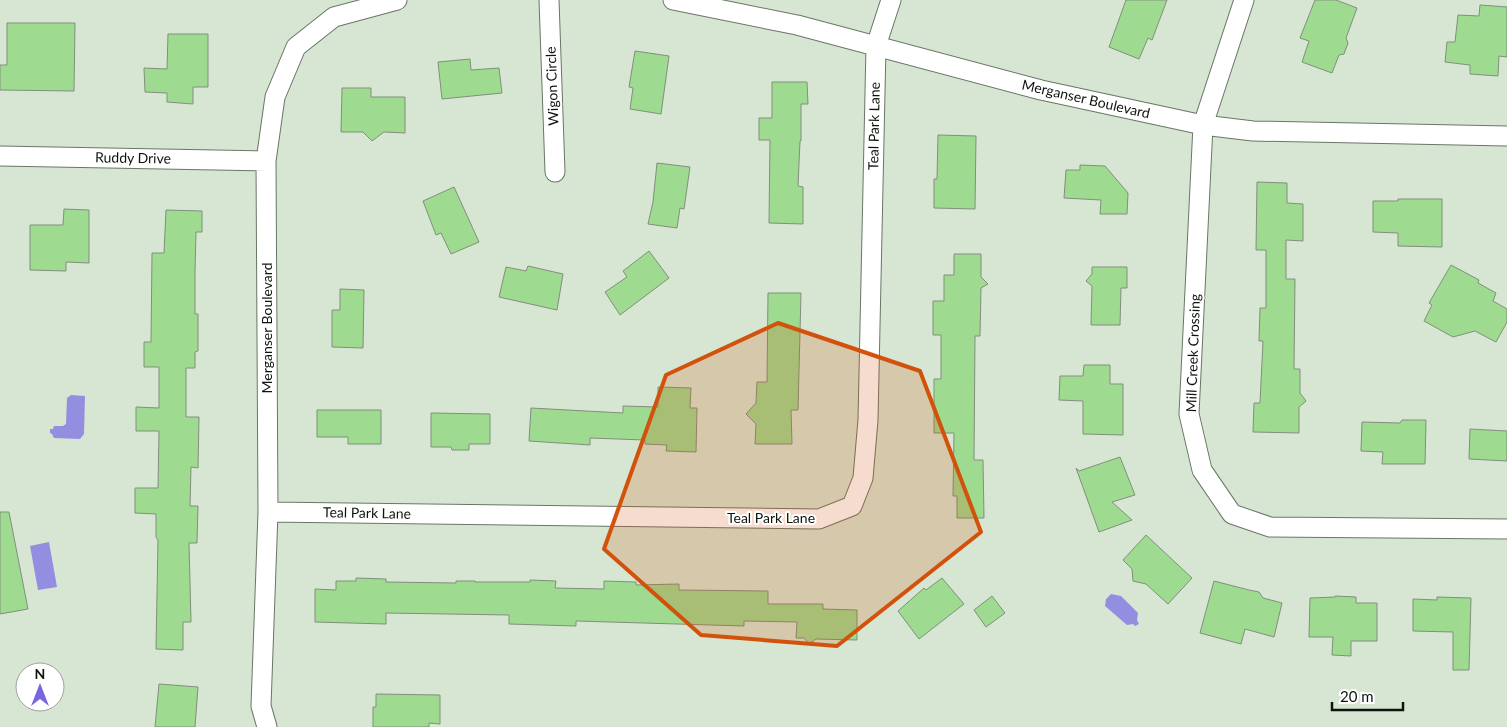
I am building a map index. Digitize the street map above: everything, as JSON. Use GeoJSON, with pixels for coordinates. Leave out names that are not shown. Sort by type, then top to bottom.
{"type":"FeatureCollection","features":[{"type":"Feature","properties":{"kind":"street","name":"Merganser Boulevard"},"geometry":{"type":"LineString","coordinates":[[268,727],[261,706],[268,512],[266,161],[275,97],[296,47],[334,17],[397,0]]}},
{"type":"Feature","properties":{"kind":"street","name":"Wigon Circle"},"geometry":{"type":"LineString","coordinates":[[549,0],[555,172]]}},
{"type":"Feature","properties":{"kind":"street","name":"Merganser Boulevard"},"geometry":{"type":"LineString","coordinates":[[673,0],[797,25],[1041,90],[1203,125],[1253,130],[1507,136]]}},
{"type":"Feature","properties":{"kind":"street","name":"Teal Park Lane"},"geometry":{"type":"LineString","coordinates":[[268,512],[819,519],[852,506],[863,478],[868,420],[876,46],[892,0]]}},
{"type":"Feature","properties":{"kind":"street","name":"Mill Creek Crossing"},"geometry":{"type":"LineString","coordinates":[[1244,0],[1203,125],[1189,414],[1202,470],[1232,514],[1270,527],[1507,529]]}},
{"type":"Feature","properties":{"kind":"street","name":"Ruddy Drive"},"geometry":{"type":"LineString","coordinates":[[0,156],[266,161]]}},
{"type":"Feature","properties":{"kind":"highlighted area"},"geometry":{"type":"Polygon","coordinates":[[[778,323],[920,371],[981,532],[837,646],[701,635],[604,549],[666,375],[778,323]]]}},
{"type":"Feature","properties":{"kind":"shaded area"},"geometry":{"type":"Polygon","coordinates":[[[71,395],[85,396],[84,434],[80,439],[54,438],[50,433],[50,429],[53,429],[54,426],[66,424],[67,398],[71,395]]]}},
{"type":"Feature","properties":{"kind":"shaded area"},"geometry":{"type":"Polygon","coordinates":[[[49,542],[57,587],[38,590],[30,546],[49,542]]]}},
{"type":"Feature","properties":{"kind":"shaded area"},"geometry":{"type":"Polygon","coordinates":[[[1111,594],[1121,596],[1138,613],[1137,620],[1139,624],[1135,626],[1133,624],[1127,625],[1105,606],[1106,599],[1111,594]]]}},
{"type":"Feature","properties":{"kind":"building"},"geometry":{"type":"Polygon","coordinates":[[[1126,0],[1167,0],[1152,40],[1148,38],[1139,59],[1109,47],[1126,0]]]}},
{"type":"Feature","properties":{"kind":"building"},"geometry":{"type":"Polygon","coordinates":[[[1315,0],[1336,0],[1357,8],[1346,38],[1348,43],[1344,54],[1339,55],[1332,73],[1302,62],[1309,41],[1300,38],[1315,0]]]}},
{"type":"Feature","properties":{"kind":"building"},"geometry":{"type":"Polygon","coordinates":[[[1480,5],[1507,7],[1507,57],[1499,56],[1498,76],[1470,74],[1470,65],[1445,62],[1447,42],[1455,42],[1458,15],[1479,16],[1480,5]]]}},
{"type":"Feature","properties":{"kind":"building"},"geometry":{"type":"Polygon","coordinates":[[[7,23],[75,23],[74,91],[0,90],[0,65],[7,65],[7,23]]]}},
{"type":"Feature","properties":{"kind":"building"},"geometry":{"type":"Polygon","coordinates":[[[168,34],[208,34],[208,87],[193,87],[193,104],[167,102],[167,93],[145,92],[144,68],[167,69],[168,34]]]}},
{"type":"Feature","properties":{"kind":"building"},"geometry":{"type":"Polygon","coordinates":[[[635,51],[669,56],[661,114],[630,109],[633,88],[629,87],[635,51]]]}},
{"type":"Feature","properties":{"kind":"building"},"geometry":{"type":"Polygon","coordinates":[[[470,59],[471,70],[499,68],[502,93],[442,99],[438,62],[470,59]]]}},
{"type":"Feature","properties":{"kind":"building"},"geometry":{"type":"Polygon","coordinates":[[[772,82],[807,82],[808,104],[801,104],[798,186],[803,187],[803,224],[769,223],[770,140],[759,140],[759,118],[772,118],[772,82]]]}},
{"type":"Feature","properties":{"kind":"building"},"geometry":{"type":"Polygon","coordinates":[[[342,88],[371,88],[371,97],[405,97],[405,133],[384,132],[372,141],[363,132],[341,132],[342,88]]]}},
{"type":"Feature","properties":{"kind":"building"},"geometry":{"type":"Polygon","coordinates":[[[938,135],[976,136],[975,209],[934,208],[934,179],[937,179],[938,135]]]}},
{"type":"Feature","properties":{"kind":"building"},"geometry":{"type":"Polygon","coordinates":[[[657,163],[690,167],[684,209],[680,208],[677,228],[648,224],[653,202],[657,163]]]}},
{"type":"Feature","properties":{"kind":"building"},"geometry":{"type":"Polygon","coordinates":[[[1080,165],[1105,166],[1128,193],[1127,214],[1100,214],[1101,200],[1064,198],[1066,170],[1080,170],[1080,165]]]}},
{"type":"Feature","properties":{"kind":"building"},"geometry":{"type":"Polygon","coordinates":[[[1257,182],[1287,183],[1287,203],[1303,204],[1303,241],[1286,240],[1286,279],[1295,279],[1294,369],[1300,369],[1300,393],[1306,401],[1299,407],[1299,433],[1253,432],[1254,403],[1260,403],[1263,341],[1259,341],[1260,308],[1266,308],[1266,250],[1256,250],[1257,182]]]}},
{"type":"Feature","properties":{"kind":"building"},"geometry":{"type":"Polygon","coordinates":[[[454,187],[479,242],[451,254],[441,233],[436,235],[423,201],[454,187]]]}},
{"type":"Feature","properties":{"kind":"building"},"geometry":{"type":"Polygon","coordinates":[[[1398,199],[1442,199],[1442,247],[1398,246],[1398,233],[1373,232],[1373,201],[1398,201],[1398,199]]]}},
{"type":"Feature","properties":{"kind":"building"},"geometry":{"type":"Polygon","coordinates":[[[64,209],[89,210],[89,263],[66,262],[66,271],[30,270],[30,225],[63,225],[64,209]]]}},
{"type":"Feature","properties":{"kind":"building"},"geometry":{"type":"Polygon","coordinates":[[[166,210],[202,211],[202,232],[196,232],[195,314],[198,314],[198,351],[195,352],[195,368],[186,368],[186,417],[199,417],[198,468],[191,467],[190,506],[198,506],[197,543],[189,543],[191,622],[183,622],[183,650],[156,649],[158,540],[156,537],[156,514],[135,513],[135,488],[158,488],[159,431],[136,431],[136,407],[159,408],[159,367],[144,367],[144,342],[151,342],[152,253],[164,253],[166,210]]]}},
{"type":"Feature","properties":{"kind":"building"},"geometry":{"type":"Polygon","coordinates":[[[649,251],[669,278],[620,315],[605,292],[627,277],[623,271],[649,251]]]}},
{"type":"Feature","properties":{"kind":"building"},"geometry":{"type":"Polygon","coordinates":[[[954,254],[981,254],[981,277],[988,284],[981,288],[980,336],[975,336],[974,460],[983,460],[984,518],[957,518],[957,496],[953,496],[954,433],[934,433],[934,379],[941,379],[941,335],[933,335],[933,301],[944,301],[944,275],[954,275],[954,254]]]}},
{"type":"Feature","properties":{"kind":"building"},"geometry":{"type":"Polygon","coordinates":[[[1451,265],[1479,280],[1478,283],[1496,293],[1493,301],[1507,309],[1507,322],[1496,342],[1475,331],[1453,337],[1424,321],[1432,305],[1429,303],[1451,265]]]}},
{"type":"Feature","properties":{"kind":"building"},"geometry":{"type":"Polygon","coordinates":[[[528,266],[563,274],[557,310],[499,297],[506,267],[526,271],[528,266]]]}},
{"type":"Feature","properties":{"kind":"building"},"geometry":{"type":"Polygon","coordinates":[[[1092,267],[1127,267],[1127,288],[1121,288],[1120,325],[1091,325],[1092,286],[1086,281],[1092,274],[1092,267]]]}},
{"type":"Feature","properties":{"kind":"building"},"geometry":{"type":"Polygon","coordinates":[[[340,289],[364,290],[363,348],[332,347],[332,310],[340,310],[340,289]]]}},
{"type":"Feature","properties":{"kind":"building"},"geometry":{"type":"Polygon","coordinates":[[[768,293],[801,293],[798,410],[791,410],[792,444],[755,444],[756,424],[746,414],[756,403],[757,382],[767,382],[768,293]]]}},
{"type":"Feature","properties":{"kind":"building"},"geometry":{"type":"Polygon","coordinates":[[[1084,365],[1110,365],[1110,384],[1123,384],[1123,435],[1083,434],[1083,401],[1059,400],[1060,376],[1083,376],[1084,365]]]}},
{"type":"Feature","properties":{"kind":"building"},"geometry":{"type":"Polygon","coordinates":[[[658,387],[691,388],[690,408],[697,408],[696,452],[666,451],[667,445],[645,444],[645,440],[590,438],[590,445],[529,441],[531,408],[623,413],[623,406],[658,407],[658,387]]]}},
{"type":"Feature","properties":{"kind":"building"},"geometry":{"type":"Polygon","coordinates":[[[317,410],[381,410],[381,444],[348,444],[348,437],[317,437],[317,410]]]}},
{"type":"Feature","properties":{"kind":"building"},"geometry":{"type":"Polygon","coordinates":[[[431,413],[490,414],[490,444],[469,444],[469,450],[452,450],[451,447],[431,447],[431,413]]]}},
{"type":"Feature","properties":{"kind":"building"},"geometry":{"type":"Polygon","coordinates":[[[1402,420],[1426,420],[1425,464],[1382,464],[1383,452],[1361,451],[1362,422],[1400,423],[1402,420]]]}},
{"type":"Feature","properties":{"kind":"building"},"geometry":{"type":"Polygon","coordinates":[[[1470,429],[1507,431],[1507,461],[1469,459],[1470,429]]]}},
{"type":"Feature","properties":{"kind":"building"},"geometry":{"type":"Polygon","coordinates":[[[1120,457],[1135,495],[1112,502],[1132,520],[1099,532],[1076,468],[1079,471],[1120,457]]]}},
{"type":"Feature","properties":{"kind":"building"},"geometry":{"type":"Polygon","coordinates":[[[0,512],[9,512],[28,609],[0,614],[0,512]]]}},
{"type":"Feature","properties":{"kind":"building"},"geometry":{"type":"Polygon","coordinates":[[[1146,535],[1192,578],[1168,604],[1146,584],[1133,581],[1132,569],[1123,560],[1146,535]]]}},
{"type":"Feature","properties":{"kind":"building"},"geometry":{"type":"Polygon","coordinates":[[[356,578],[386,579],[386,582],[556,581],[555,588],[604,589],[604,581],[636,582],[636,585],[679,584],[679,590],[768,591],[768,604],[823,604],[823,609],[857,610],[857,640],[816,639],[809,644],[804,638],[796,638],[797,622],[744,621],[744,626],[576,621],[576,626],[509,624],[509,615],[386,613],[386,624],[315,622],[315,589],[336,590],[336,581],[356,581],[356,578]]]}},
{"type":"Feature","properties":{"kind":"building"},"geometry":{"type":"Polygon","coordinates":[[[942,578],[964,604],[919,639],[898,611],[924,588],[926,590],[942,578]]]}},
{"type":"Feature","properties":{"kind":"building"},"geometry":{"type":"Polygon","coordinates":[[[1214,581],[1259,592],[1263,598],[1282,603],[1274,637],[1245,629],[1241,644],[1200,633],[1214,581]]]}},
{"type":"Feature","properties":{"kind":"building"},"geometry":{"type":"Polygon","coordinates":[[[992,596],[1005,613],[986,627],[974,610],[992,596]]]}},
{"type":"Feature","properties":{"kind":"building"},"geometry":{"type":"Polygon","coordinates":[[[1356,597],[1356,603],[1377,603],[1377,641],[1351,641],[1351,656],[1332,655],[1333,637],[1309,637],[1310,598],[1356,597]]]}},
{"type":"Feature","properties":{"kind":"building"},"geometry":{"type":"Polygon","coordinates":[[[1437,597],[1471,598],[1469,670],[1453,670],[1453,632],[1413,631],[1413,599],[1437,600],[1437,597]]]}},
{"type":"Feature","properties":{"kind":"building"},"geometry":{"type":"Polygon","coordinates":[[[159,684],[198,687],[195,727],[155,727],[159,684]]]}},
{"type":"Feature","properties":{"kind":"building"},"geometry":{"type":"Polygon","coordinates":[[[376,694],[440,695],[440,724],[429,723],[429,727],[373,727],[373,707],[376,707],[376,694]]]}}]}
